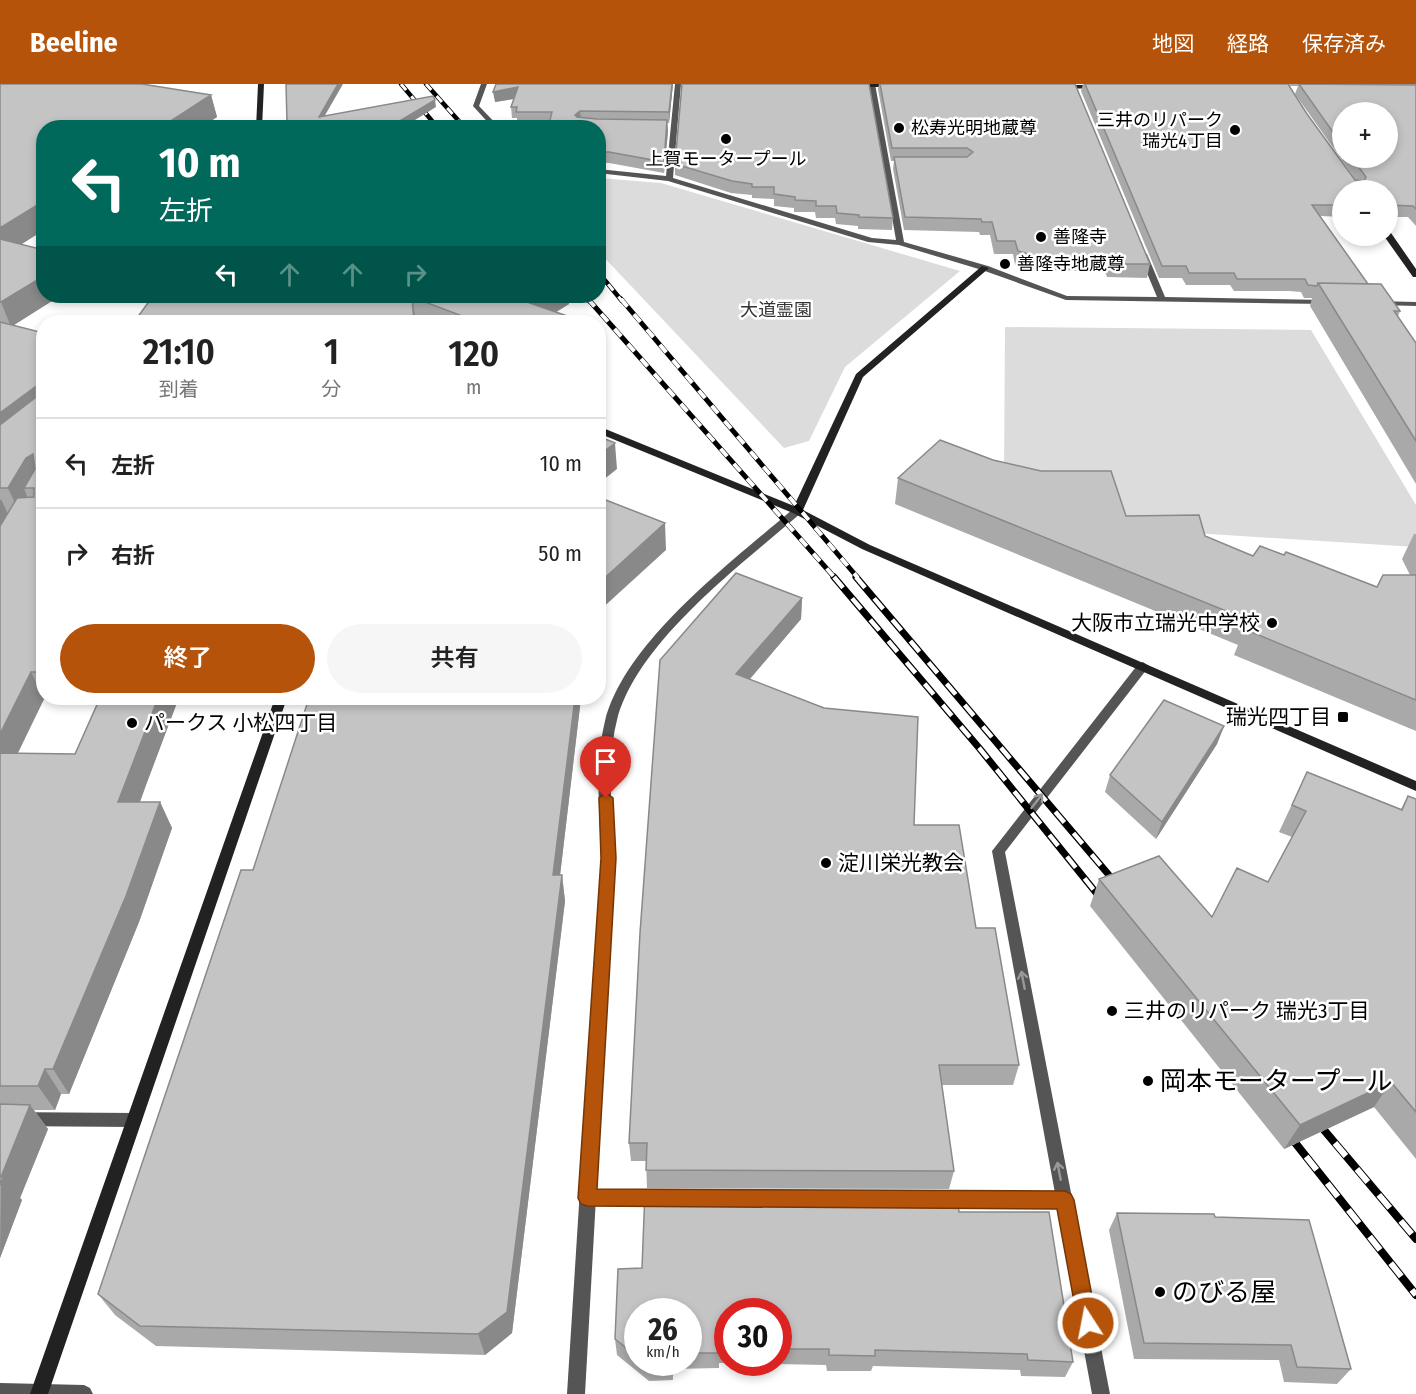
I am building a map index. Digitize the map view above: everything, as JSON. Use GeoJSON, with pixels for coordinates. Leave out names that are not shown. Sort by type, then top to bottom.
{"type":"FeatureCollection","features":[{"type":"Feature","properties":{"kind":"street"},"geometry":{"type":"LineString","coordinates":[[259,120],[261,84]]}},
{"type":"Feature","properties":{"kind":"street"},"geometry":{"type":"LineString","coordinates":[[484,84],[476,106],[489,120]]}},
{"type":"Feature","properties":{"kind":"street"},"geometry":{"type":"LineString","coordinates":[[669,179],[678,84]]}},
{"type":"Feature","properties":{"kind":"street"},"geometry":{"type":"LineString","coordinates":[[872,84],[900,243]]}},
{"type":"Feature","properties":{"kind":"street"},"geometry":{"type":"LineString","coordinates":[[850,85],[901,85]]}},
{"type":"Feature","properties":{"kind":"street"},"geometry":{"type":"LineString","coordinates":[[1073,85],[1077,98]]}},
{"type":"Feature","properties":{"kind":"street"},"geometry":{"type":"LineString","coordinates":[[1050,86],[1108,87]]}},
{"type":"Feature","properties":{"kind":"street"},"geometry":{"type":"LineString","coordinates":[[661,127],[673,127]]}},
{"type":"Feature","properties":{"kind":"street"},"geometry":{"type":"LineString","coordinates":[[886,165],[897,165]]}},
{"type":"Feature","properties":{"kind":"street"},"geometry":{"type":"LineString","coordinates":[[606,172],[669,179],[871,240],[900,243],[985,268],[1066,298],[1335,302]]}},
{"type":"Feature","properties":{"kind":"street"},"geometry":{"type":"LineString","coordinates":[[1140,246],[1162,300]]}},
{"type":"Feature","properties":{"kind":"street"},"geometry":{"type":"LineString","coordinates":[[1396,246],[1416,274]]}},
{"type":"Feature","properties":{"kind":"street"},"geometry":{"type":"LineString","coordinates":[[576,1394],[608,858],[605,778],[612,718],[634,670],[662,636],[797,511],[859,376],[985,268]]}},
{"type":"Feature","properties":{"kind":"street"},"geometry":{"type":"LineString","coordinates":[[1370,303],[1416,304]]}},
{"type":"Feature","properties":{"kind":"street"},"geometry":{"type":"LineString","coordinates":[[606,432],[797,511],[866,547],[1416,786]]}},
{"type":"Feature","properties":{"kind":"street"},"geometry":{"type":"LineString","coordinates":[[1101,1394],[998,851],[1143,666]]}},
{"type":"Feature","properties":{"kind":"street"},"geometry":{"type":"LineString","coordinates":[[40,1393],[279,705]]}},
{"type":"Feature","properties":{"kind":"street"},"geometry":{"type":"LineString","coordinates":[[0,1119],[134,1120]]}},
{"type":"Feature","properties":{"kind":"street"},"geometry":{"type":"LineString","coordinates":[[587,1198],[671,1198]]}},
{"type":"Feature","properties":{"kind":"street"},"geometry":{"type":"LineString","coordinates":[[921,1199],[1065,1200]]}},
{"type":"Feature","properties":{"kind":"street"},"geometry":{"type":"LineString","coordinates":[[0,1392],[84,1394]]}},
{"type":"Feature","properties":{"kind":"green space","name":"大道霊園"},"geometry":{"type":"Polygon","coordinates":[[[606,179],[661,183],[960,271],[845,367],[809,441],[784,448],[606,259],[606,179]]]}},
{"type":"Feature","properties":{"kind":"green space"},"geometry":{"type":"Polygon","coordinates":[[[1005,327],[1311,330],[1416,505],[1416,547],[1131,529],[1114,482],[1004,476],[1005,327]]]}},
{"type":"Feature","properties":{"kind":"building"},"geometry":{"type":"Polygon","coordinates":[[[0,84],[142,84],[211,95],[172,120],[36,120],[36,206],[0,228],[0,84]]]}},
{"type":"Feature","properties":{"kind":"building"},"geometry":{"type":"Polygon","coordinates":[[[286,84],[338,84],[319,117],[433,96],[435,100],[401,120],[287,120],[286,84]]]}},
{"type":"Feature","properties":{"kind":"building"},"geometry":{"type":"Polygon","coordinates":[[[496,84],[672,84],[669,112],[580,111],[575,115],[597,119],[667,120],[664,162],[606,152],[606,120],[550,120],[552,112],[516,112],[517,107],[511,107],[518,87],[493,92],[496,84]]]}},
{"type":"Feature","properties":{"kind":"building"},"geometry":{"type":"Polygon","coordinates":[[[682,84],[869,84],[893,218],[859,217],[859,215],[837,213],[836,206],[816,206],[816,201],[795,200],[795,197],[774,194],[774,187],[752,187],[752,184],[732,181],[675,164],[682,84]]]}},
{"type":"Feature","properties":{"kind":"building"},"geometry":{"type":"Polygon","coordinates":[[[880,84],[1075,84],[1150,264],[1110,264],[1108,258],[1039,257],[1018,251],[1015,241],[997,241],[992,222],[982,222],[981,219],[905,217],[894,157],[967,157],[973,152],[967,148],[892,148],[880,84]]]}},
{"type":"Feature","properties":{"kind":"building"},"geometry":{"type":"Polygon","coordinates":[[[1085,84],[1288,84],[1332,148],[1332,168],[1346,168],[1355,180],[1332,180],[1332,205],[1312,205],[1332,233],[1332,246],[1341,246],[1368,284],[1318,283],[1317,286],[1308,285],[1305,279],[1237,279],[1234,273],[1189,273],[1186,266],[1162,266],[1085,84]]]}},
{"type":"Feature","properties":{"kind":"building"},"geometry":{"type":"Polygon","coordinates":[[[1299,84],[1416,85],[1416,209],[1413,206],[1398,205],[1398,180],[1364,180],[1366,177],[1359,168],[1398,168],[1398,102],[1332,102],[1332,131],[1299,84]]]}},
{"type":"Feature","properties":{"kind":"building"},"geometry":{"type":"Polygon","coordinates":[[[0,239],[36,248],[36,281],[0,302],[0,239]]]}},
{"type":"Feature","properties":{"kind":"building"},"geometry":{"type":"Polygon","coordinates":[[[1318,283],[1381,284],[1400,311],[1394,311],[1416,343],[1416,441],[1318,283]]]}},
{"type":"Feature","properties":{"kind":"building"},"geometry":{"type":"Polygon","coordinates":[[[148,303],[412,303],[413,315],[139,315],[148,303]]]}},
{"type":"Feature","properties":{"kind":"building"},"geometry":{"type":"Polygon","coordinates":[[[428,303],[530,303],[564,315],[460,315],[428,303]]]}},
{"type":"Feature","properties":{"kind":"building"},"geometry":{"type":"Polygon","coordinates":[[[0,322],[36,331],[36,672],[31,672],[0,734],[0,526],[17,498],[34,497],[34,488],[24,488],[35,469],[33,454],[26,458],[8,488],[0,488],[0,425],[35,398],[35,387],[0,413],[0,322]]]}},
{"type":"Feature","properties":{"kind":"building"},"geometry":{"type":"Polygon","coordinates":[[[606,439],[615,443],[606,450],[606,439]]]}},
{"type":"Feature","properties":{"kind":"building"},"geometry":{"type":"Polygon","coordinates":[[[940,440],[993,460],[1041,471],[1111,471],[1126,516],[1199,515],[1205,536],[1253,556],[1260,546],[1284,555],[1286,552],[1377,587],[1383,575],[1416,575],[1416,700],[1244,629],[1251,621],[898,478],[940,440]]]}},
{"type":"Feature","properties":{"kind":"building"},"geometry":{"type":"Polygon","coordinates":[[[606,500],[665,523],[606,577],[606,500]]]}},
{"type":"Feature","properties":{"kind":"building"},"geometry":{"type":"Polygon","coordinates":[[[736,573],[802,598],[736,674],[824,708],[918,717],[914,825],[959,825],[976,928],[995,928],[1019,1065],[939,1065],[954,1171],[646,1170],[647,1143],[629,1143],[640,933],[660,660],[736,573]]]}},
{"type":"Feature","properties":{"kind":"building"},"geometry":{"type":"Polygon","coordinates":[[[1164,700],[1224,726],[1162,822],[1110,775],[1164,700]]]}},
{"type":"Feature","properties":{"kind":"building"},"geometry":{"type":"Polygon","coordinates":[[[97,705],[155,705],[118,802],[160,802],[126,896],[53,1069],[45,1069],[38,1086],[0,1086],[0,753],[75,754],[97,705]]]}},
{"type":"Feature","properties":{"kind":"building"},"geometry":{"type":"Polygon","coordinates":[[[307,705],[574,705],[553,875],[562,875],[507,1312],[478,1334],[140,1326],[98,1294],[241,870],[253,870],[307,705]]]}},
{"type":"Feature","properties":{"kind":"building"},"geometry":{"type":"Polygon","coordinates":[[[1307,772],[1402,810],[1408,796],[1416,799],[1416,1112],[1391,1082],[1300,1125],[1099,879],[1159,856],[1212,917],[1237,868],[1268,882],[1306,811],[1292,805],[1307,772]]]}},
{"type":"Feature","properties":{"kind":"building"},"geometry":{"type":"Polygon","coordinates":[[[0,1104],[30,1105],[1,1177],[3,1177],[0,1185],[0,1104]]]}},
{"type":"Feature","properties":{"kind":"building"},"geometry":{"type":"Polygon","coordinates":[[[645,1191],[957,1192],[959,1212],[1049,1212],[1073,1362],[1028,1360],[1027,1354],[875,1350],[875,1356],[829,1355],[829,1349],[792,1349],[792,1298],[714,1298],[714,1353],[702,1353],[702,1298],[624,1298],[624,1346],[615,1339],[618,1269],[642,1268],[645,1191]]]}},
{"type":"Feature","properties":{"kind":"building"},"geometry":{"type":"Polygon","coordinates":[[[1117,1213],[1214,1214],[1215,1217],[1309,1220],[1351,1369],[1297,1367],[1291,1345],[1144,1343],[1117,1213]]]}},
{"type":"Feature","properties":{"kind":"railway"},"geometry":{"type":"LineString","coordinates":[[401,84],[431,120]]}},
{"type":"Feature","properties":{"kind":"railway"},"geometry":{"type":"LineString","coordinates":[[426,84],[458,120]]}},
{"type":"Feature","properties":{"kind":"railway"},"geometry":{"type":"LineString","coordinates":[[606,282],[622,301]]}},
{"type":"Feature","properties":{"kind":"railway"},"geometry":{"type":"LineString","coordinates":[[621,299],[858,578]]}},
{"type":"Feature","properties":{"kind":"railway"},"geometry":{"type":"LineString","coordinates":[[592,303],[602,315]]}},
{"type":"Feature","properties":{"kind":"railway"},"geometry":{"type":"LineString","coordinates":[[606,319],[835,578]]}},
{"type":"Feature","properties":{"kind":"railway"},"geometry":{"type":"LineString","coordinates":[[834,577],[980,749],[1106,905]]}},
{"type":"Feature","properties":{"kind":"railway"},"geometry":{"type":"LineString","coordinates":[[856,577],[1120,888]]}},
{"type":"Feature","properties":{"kind":"railway"},"geometry":{"type":"LineString","coordinates":[[1313,1117],[1416,1239]]}},
{"type":"Feature","properties":{"kind":"railway"},"geometry":{"type":"LineString","coordinates":[[1285,1130],[1416,1295]]}},
{"type":"Feature","properties":{"kind":"place","name":"松寿光明地蔵尊"},"geometry":{"type":"Point","coordinates":[899,128]}},
{"type":"Feature","properties":{"kind":"place","name":"三井のリパーク 瑞光4丁目"},"geometry":{"type":"Point","coordinates":[1235,130]}},
{"type":"Feature","properties":{"kind":"place","name":"上賀モータープール"},"geometry":{"type":"Point","coordinates":[726,139]}},
{"type":"Feature","properties":{"kind":"place","name":"善隆寺"},"geometry":{"type":"Point","coordinates":[1041,237]}},
{"type":"Feature","properties":{"kind":"place","name":"善隆寺地蔵尊"},"geometry":{"type":"Point","coordinates":[1005,264]}},
{"type":"Feature","properties":{"kind":"place","name":"大阪市立瑞光中学校"},"geometry":{"type":"Point","coordinates":[1272,623]}},
{"type":"Feature","properties":{"kind":"place","name":"瑞光四丁目"},"geometry":{"type":"Point","coordinates":[1343,717]}},
{"type":"Feature","properties":{"kind":"place","name":"パークス 小松四丁目"},"geometry":{"type":"Point","coordinates":[132,723]}},
{"type":"Feature","properties":{"kind":"place","name":"淀川栄光教会"},"geometry":{"type":"Point","coordinates":[826,863]}},
{"type":"Feature","properties":{"kind":"place","name":"三井のリパーク 瑞光3丁目"},"geometry":{"type":"Point","coordinates":[1112,1011]}},
{"type":"Feature","properties":{"kind":"place","name":"岡本モータープール"},"geometry":{"type":"Point","coordinates":[1148,1081]}},
{"type":"Feature","properties":{"kind":"place","name":"のびる屋"},"geometry":{"type":"Point","coordinates":[1160,1292]}},
{"type":"Feature","properties":{"kind":"route"},"geometry":{"type":"LineString","coordinates":[[606,798],[608,858],[587,1198],[1065,1200],[1088,1323]]}}]}
